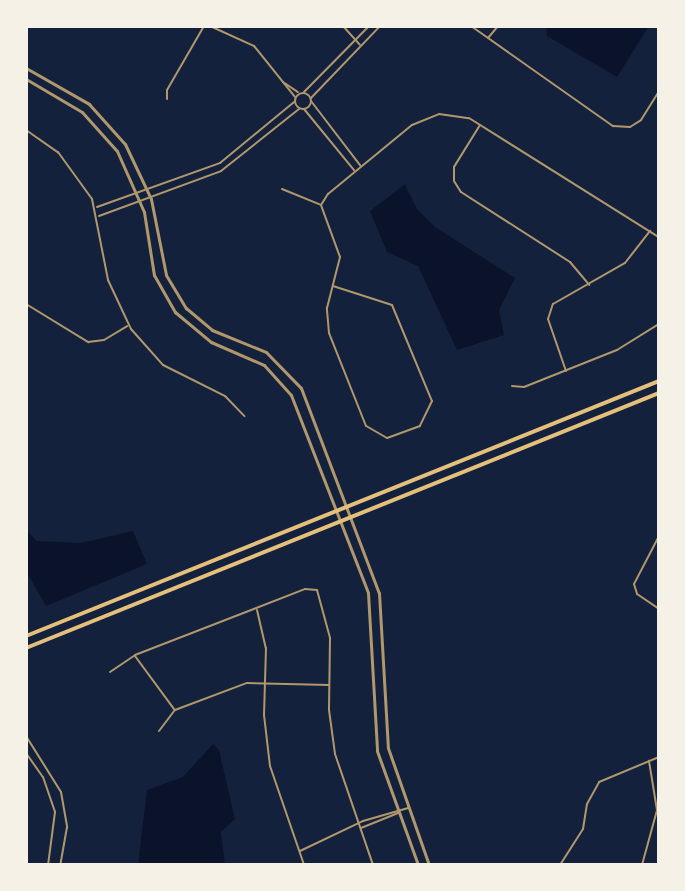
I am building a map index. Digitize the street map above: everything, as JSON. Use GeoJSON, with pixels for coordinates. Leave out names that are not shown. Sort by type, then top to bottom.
{"type":"FeatureCollection","features":[{"type":"Feature","properties":{"kind":"main road"},"geometry":{"type":"LineString","coordinates":[[26,636],[540,432],[659,381]]}},
{"type":"Feature","properties":{"kind":"main road"},"geometry":{"type":"LineString","coordinates":[[26,648],[659,393]]}},
{"type":"Feature","properties":{"kind":"main road"},"geometry":{"type":"LineString","coordinates":[[527,448],[540,432]]}},
{"type":"Feature","properties":{"kind":"street"},"geometry":{"type":"LineString","coordinates":[[167,99],[167,90],[204,26]]}},
{"type":"Feature","properties":{"kind":"street"},"geometry":{"type":"LineString","coordinates":[[210,26],[254,46],[355,171]]}},
{"type":"Feature","properties":{"kind":"street"},"geometry":{"type":"LineString","coordinates":[[343,26],[360,46]]}},
{"type":"Feature","properties":{"kind":"street"},"geometry":{"type":"LineString","coordinates":[[95,208],[178,181],[220,163],[302,93],[369,26]]}},
{"type":"Feature","properties":{"kind":"street"},"geometry":{"type":"LineString","coordinates":[[98,216],[181,189],[221,171],[302,109],[380,26]]}},
{"type":"Feature","properties":{"kind":"street"},"geometry":{"type":"LineString","coordinates":[[471,26],[613,126],[630,127],[641,120],[659,91]]}},
{"type":"Feature","properties":{"kind":"street"},"geometry":{"type":"LineString","coordinates":[[487,39],[498,26]]}},
{"type":"Feature","properties":{"kind":"street"},"geometry":{"type":"LineString","coordinates":[[26,68],[57,82],[100,114],[133,156],[151,199],[175,294],[201,323],[266,352],[285,368],[301,388],[379,593],[385,642],[385,730],[429,865]]}},
{"type":"Feature","properties":{"kind":"street"},"geometry":{"type":"LineString","coordinates":[[26,79],[64,99],[91,121],[117,151],[138,193],[154,275],[167,302],[199,335],[255,359],[281,380],[298,408],[342,521],[371,609],[373,723],[418,865]]}},
{"type":"Feature","properties":{"kind":"street"},"geometry":{"type":"LineString","coordinates":[[282,82],[311,99],[361,166]]}},
{"type":"Feature","properties":{"kind":"street"},"geometry":{"type":"LineString","coordinates":[[321,205],[355,171],[425,118],[453,114],[481,124],[659,237]]}},
{"type":"Feature","properties":{"kind":"street"},"geometry":{"type":"LineString","coordinates":[[481,124],[454,167],[461,192],[570,262],[589,285]]}},
{"type":"Feature","properties":{"kind":"street"},"geometry":{"type":"LineString","coordinates":[[26,130],[69,164],[95,208],[108,280],[128,325],[163,365],[225,396],[244,416]]}},
{"type":"Feature","properties":{"kind":"street"},"geometry":{"type":"LineString","coordinates":[[241,146],[245,152]]}},
{"type":"Feature","properties":{"kind":"street"},"geometry":{"type":"LineString","coordinates":[[178,181],[181,189]]}},
{"type":"Feature","properties":{"kind":"street"},"geometry":{"type":"LineString","coordinates":[[282,189],[321,205],[340,257],[327,308],[329,333],[366,426],[387,438],[420,426],[432,401],[397,311],[383,300],[333,286]]}},
{"type":"Feature","properties":{"kind":"street"},"geometry":{"type":"LineString","coordinates":[[114,201],[117,210]]}},
{"type":"Feature","properties":{"kind":"street"},"geometry":{"type":"LineString","coordinates":[[566,371],[549,312],[561,298],[625,263],[650,231]]}},
{"type":"Feature","properties":{"kind":"street"},"geometry":{"type":"LineString","coordinates":[[26,304],[88,342],[104,340],[128,325]]}},
{"type":"Feature","properties":{"kind":"street"},"geometry":{"type":"LineString","coordinates":[[512,386],[524,387],[566,371],[659,324]]}},
{"type":"Feature","properties":{"kind":"street"},"geometry":{"type":"LineString","coordinates":[[659,536],[634,584],[637,594],[659,609]]}},
{"type":"Feature","properties":{"kind":"street"},"geometry":{"type":"LineString","coordinates":[[110,672],[135,655],[305,589],[317,590],[330,638],[329,685],[335,754],[373,865]]}},
{"type":"Feature","properties":{"kind":"street"},"geometry":{"type":"LineString","coordinates":[[256,608],[265,640],[264,682],[270,766],[304,865]]}},
{"type":"Feature","properties":{"kind":"street"},"geometry":{"type":"LineString","coordinates":[[135,655],[175,710]]}},
{"type":"Feature","properties":{"kind":"street"},"geometry":{"type":"LineString","coordinates":[[159,731],[175,710],[242,684],[329,685]]}},
{"type":"Feature","properties":{"kind":"street"},"geometry":{"type":"LineString","coordinates":[[27,739],[52,772],[66,811],[60,865]]}},
{"type":"Feature","properties":{"kind":"street"},"geometry":{"type":"LineString","coordinates":[[26,753],[43,777],[55,812],[48,865]]}},
{"type":"Feature","properties":{"kind":"street"},"geometry":{"type":"LineString","coordinates":[[560,865],[583,829],[587,804],[599,782],[659,757]]}},
{"type":"Feature","properties":{"kind":"street"},"geometry":{"type":"LineString","coordinates":[[642,865],[657,810],[649,761]]}},
{"type":"Feature","properties":{"kind":"street"},"geometry":{"type":"LineString","coordinates":[[359,827],[383,822],[409,808]]}},
{"type":"Feature","properties":{"kind":"street"},"geometry":{"type":"LineString","coordinates":[[55,812],[66,811]]}},
{"type":"Feature","properties":{"kind":"street"},"geometry":{"type":"LineString","coordinates":[[299,852],[380,815],[399,812]]}},
{"type":"Feature","properties":{"kind":"street"},"geometry":{"type":"LineString","coordinates":[[380,815],[383,822]]}},
{"type":"Feature","properties":{"kind":"water"},"geometry":{"type":"Polygon","coordinates":[[[546,26],[649,26],[617,77],[547,36],[546,26]]]}},
{"type":"Feature","properties":{"kind":"water"},"geometry":{"type":"Polygon","coordinates":[[[405,184],[417,209],[435,227],[515,278],[499,310],[504,335],[457,350],[418,266],[387,252],[370,211],[405,184]]]}},
{"type":"Feature","properties":{"kind":"water"},"geometry":{"type":"Polygon","coordinates":[[[26,530],[37,541],[81,543],[133,531],[147,564],[46,606],[26,571],[26,530]]]}},
{"type":"Feature","properties":{"kind":"water"},"geometry":{"type":"Polygon","coordinates":[[[213,744],[219,750],[235,819],[221,832],[225,865],[138,865],[147,790],[183,777],[213,744]]]}}]}
